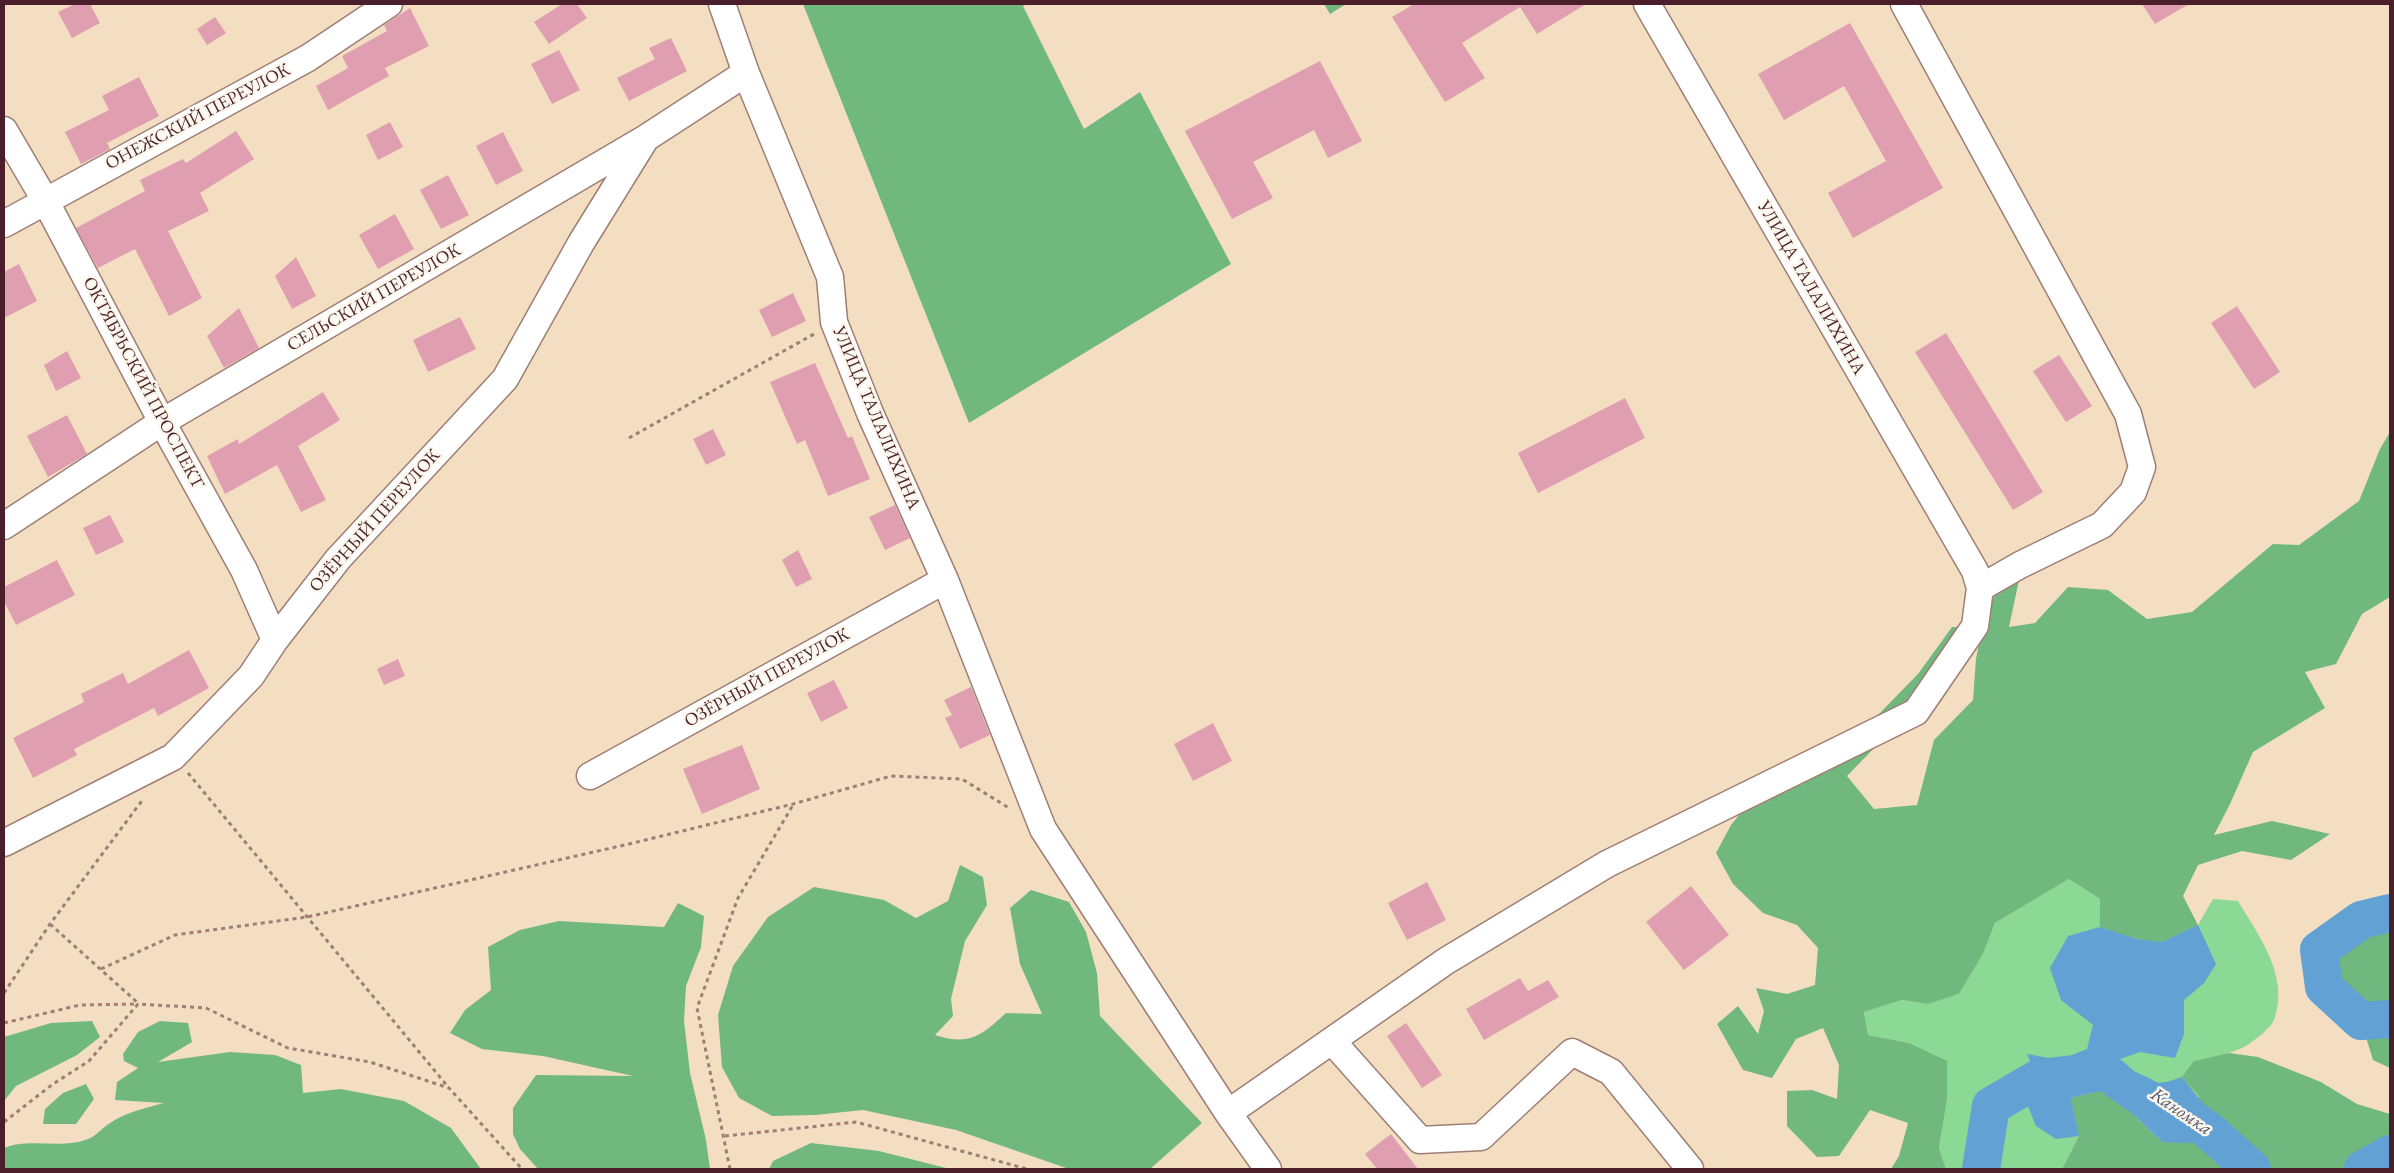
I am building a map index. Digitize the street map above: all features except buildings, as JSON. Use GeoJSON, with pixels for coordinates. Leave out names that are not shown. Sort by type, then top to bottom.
{"type":"FeatureCollection","features":[{"type":"Feature","properties":{"kind":"street","name":"ОНЕЖСКИЙ ПЕРЕУЛОК"},"geometry":{"type":"LineString","coordinates":[[4,224],[308,58],[389,4]]}},
{"type":"Feature","properties":{"kind":"street","name":"УЛИЦА ТАЛАЛИХИНА"},"geometry":{"type":"LineString","coordinates":[[722,4],[746,73],[830,277],[834,322],[870,413],[945,580],[1043,830],[1228,1113],[1268,1169]]}},
{"type":"Feature","properties":{"kind":"street","name":"УЛИЦА ТАЛАЛИХИНА"},"geometry":{"type":"LineString","coordinates":[[1647,4],[1978,580]]}},
{"type":"Feature","properties":{"kind":"street"},"geometry":{"type":"LineString","coordinates":[[1228,1113],[1446,961],[1607,864],[1916,712],[1976,626],[1978,580],[2020,565],[2102,525],[2133,492],[2142,467],[2128,414],[1904,4]]}},
{"type":"Feature","properties":{"kind":"street","name":"СЕЛЬСКИЙ ПЕРЕУЛОК"},"geometry":{"type":"LineString","coordinates":[[4,526],[162,422],[646,138],[746,73]]}},
{"type":"Feature","properties":{"kind":"street","name":"ОКТЯБРЬСКИЙ ПРОСПЕКТ"},"geometry":{"type":"LineString","coordinates":[[4,130],[45,200],[162,422],[244,570],[275,640]]}},
{"type":"Feature","properties":{"kind":"street","name":"ОЗЁРНЫЙ ПЕРЕУЛОК"},"geometry":{"type":"LineString","coordinates":[[4,843],[173,758],[251,676],[275,640],[338,559],[505,379],[581,243],[646,138]]}},
{"type":"Feature","properties":{"kind":"street","name":"ОЗЁРНЫЙ ПЕРЕУЛОК"},"geometry":{"type":"LineString","coordinates":[[590,776],[945,580]]}},
{"type":"Feature","properties":{"kind":"street"},"geometry":{"type":"LineString","coordinates":[[1332,1041],[1420,1140],[1481,1137],[1572,1052],[1612,1072],[1690,1169]]}},
{"type":"Feature","properties":{"kind":"path"},"geometry":{"type":"LineString","coordinates":[[629,438],[834,322]]}},
{"type":"Feature","properties":{"kind":"path"},"geometry":{"type":"LineString","coordinates":[[173,758],[212,800],[449,1088],[522,1169]]}},
{"type":"Feature","properties":{"kind":"path"},"geometry":{"type":"LineString","coordinates":[[101,969],[175,935],[307,917],[793,804],[891,776],[962,778],[1010,809]]}},
{"type":"Feature","properties":{"kind":"path"},"geometry":{"type":"LineString","coordinates":[[4,993],[50,924],[147,795]]}},
{"type":"Feature","properties":{"kind":"path"},"geometry":{"type":"LineString","coordinates":[[730,1169],[725,1136],[697,1008],[738,898],[793,804]]}},
{"type":"Feature","properties":{"kind":"path"},"geometry":{"type":"LineString","coordinates":[[50,924],[138,1004]]}},
{"type":"Feature","properties":{"kind":"path"},"geometry":{"type":"LineString","coordinates":[[4,1023],[80,1005],[138,1004],[206,1008],[288,1048],[370,1062],[449,1088]]}},
{"type":"Feature","properties":{"kind":"path"},"geometry":{"type":"LineString","coordinates":[[4,1122],[53,1084],[89,1061],[138,1004]]}},
{"type":"Feature","properties":{"kind":"path"},"geometry":{"type":"LineString","coordinates":[[725,1136],[856,1122],[1027,1169]]}},
{"type":"Feature","properties":{"kind":"green space"},"geometry":{"type":"Polygon","coordinates":[[[803,4],[1028,4],[1023,6],[1084,129],[1140,92],[1231,264],[969,423],[803,4]]]}},
{"type":"Feature","properties":{"kind":"green space"},"geometry":{"type":"Polygon","coordinates":[[[1324,4],[1346,4],[1330,14],[1324,4]]]}},
{"type":"Feature","properties":{"kind":"green space"},"geometry":{"type":"Polygon","coordinates":[[[2390,432],[2390,597],[2362,614],[2336,664],[2305,672],[2325,708],[2253,752],[2214,835],[2272,821],[2330,834],[2291,860],[2242,851],[2198,865],[2183,896],[2198,925],[2162,942],[2137,939],[2100,927],[2100,899],[2069,879],[1995,923],[1983,954],[1959,994],[1928,1004],[1902,1000],[1864,1012],[1868,1035],[1909,1043],[1947,1061],[1947,1100],[1939,1148],[1946,1169],[1891,1169],[1899,1156],[1908,1123],[1870,1110],[1839,1156],[1817,1157],[1787,1126],[1787,1091],[1812,1090],[1837,1099],[1839,1065],[1823,1028],[1796,1039],[1772,1078],[1743,1070],[1717,1024],[1738,1006],[1758,1034],[1764,1011],[1756,988],[1787,994],[1815,985],[1818,948],[1797,925],[1763,913],[1733,884],[1716,853],[1731,825],[1756,794],[1875,718],[1918,674],[1952,627],[1965,627],[1882,740],[1847,776],[1874,809],[1917,805],[1934,740],[1973,700],[1976,659],[1984,618],[2001,582],[2019,580],[2009,627],[2035,623],[2068,587],[2108,590],[2147,619],[2192,612],[2273,544],[2299,545],[2359,501],[2380,449],[2390,432]]]}},
{"type":"Feature","properties":{"kind":"green space"},"geometry":{"type":"Polygon","coordinates":[[[960,865],[983,877],[987,905],[965,941],[951,999],[953,1016],[935,1035],[966,1039],[982,1033],[1006,1013],[1042,1014],[1020,964],[1010,908],[1031,890],[1069,902],[1086,932],[1097,973],[1100,1016],[1202,1123],[1150,1169],[1069,1169],[956,1130],[863,1110],[815,1115],[772,1116],[739,1098],[722,1067],[718,1015],[733,966],[768,917],[814,887],[884,900],[916,918],[948,901],[960,865]]]}},
{"type":"Feature","properties":{"kind":"green space"},"geometry":{"type":"Polygon","coordinates":[[[2069,879],[2100,899],[2198,925],[2213,899],[2238,901],[2263,943],[2275,973],[2278,988],[2278,1004],[2274,1020],[2263,1033],[2249,1044],[2223,1055],[2194,1061],[2199,1096],[2079,1136],[2062,1169],[1946,1169],[1939,1148],[1947,1100],[1909,1043],[1868,1035],[1864,1012],[1902,1000],[1928,1004],[1959,994],[1983,954],[1995,923],[2069,879]]]}},
{"type":"Feature","properties":{"kind":"green space"},"geometry":{"type":"Polygon","coordinates":[[[678,903],[704,916],[701,947],[686,986],[684,1021],[690,1073],[706,1140],[710,1169],[538,1169],[520,1149],[513,1134],[513,1108],[536,1075],[633,1076],[543,1056],[482,1049],[450,1033],[465,1010],[491,990],[488,947],[520,930],[559,921],[664,927],[678,903]]]}},
{"type":"Feature","properties":{"kind":"green space"},"geometry":{"type":"Polygon","coordinates":[[[2390,913],[2390,1068],[2373,1060],[2361,1021],[2324,987],[2319,950],[2361,920],[2390,913]]]}},
{"type":"Feature","properties":{"kind":"green space"},"geometry":{"type":"Polygon","coordinates":[[[92,1021],[100,1037],[77,1055],[16,1086],[4,1101],[4,1037],[51,1023],[92,1021]]]}},
{"type":"Feature","properties":{"kind":"green space"},"geometry":{"type":"Polygon","coordinates":[[[160,1021],[188,1023],[192,1042],[158,1062],[230,1052],[275,1055],[301,1065],[303,1093],[341,1089],[404,1101],[451,1128],[481,1169],[4,1169],[4,1148],[24,1144],[67,1144],[77,1142],[91,1138],[110,1123],[123,1116],[164,1103],[115,1100],[117,1082],[138,1068],[124,1061],[123,1054],[138,1032],[160,1021]]]}},
{"type":"Feature","properties":{"kind":"green space"},"geometry":{"type":"Polygon","coordinates":[[[2229,1053],[2258,1057],[2321,1082],[2357,1104],[2390,1114],[2390,1169],[2062,1169],[2079,1136],[2071,1098],[2100,1091],[2134,1115],[2162,1142],[2199,1096],[2182,1077],[2194,1061],[2229,1053]]]}},
{"type":"Feature","properties":{"kind":"green space"},"geometry":{"type":"Polygon","coordinates":[[[86,1084],[94,1099],[76,1124],[43,1124],[45,1109],[63,1093],[86,1084]]]}},
{"type":"Feature","properties":{"kind":"green space"},"geometry":{"type":"Polygon","coordinates":[[[811,1143],[879,1151],[950,1169],[769,1169],[773,1161],[811,1143]]]}},
{"type":"Feature","properties":{"kind":"water"},"geometry":{"type":"Polygon","coordinates":[[[2198,925],[2216,964],[2204,983],[2184,1000],[2184,1034],[2175,1058],[2140,1052],[2120,1059],[2134,1071],[2161,1084],[2182,1077],[2212,1115],[2208,1130],[2189,1143],[2162,1142],[2134,1115],[2100,1091],[2071,1098],[2079,1136],[2056,1139],[2036,1126],[2027,1104],[2038,1078],[2027,1054],[2060,1060],[2087,1049],[2093,1025],[2061,1000],[2050,968],[2068,936],[2100,927],[2137,939],[2162,942],[2198,925]]]}},
{"type":"Feature","properties":{"kind":"waterway","name":"Каномка"},"geometry":{"type":"LineString","coordinates":[[2390,913],[2361,920],[2319,950],[2324,987],[2361,1021],[2390,1019]]}},
{"type":"Feature","properties":{"kind":"waterway","name":"Каномка"},"geometry":{"type":"LineString","coordinates":[[1981,1169],[1991,1106],[2039,1078],[2090,1072]]}},
{"type":"Feature","properties":{"kind":"waterway","name":"Каномка"},"geometry":{"type":"LineString","coordinates":[[2166,1101],[2208,1130],[2252,1169]]}},
{"type":"Feature","properties":{"kind":"waterway","name":"Каномка"},"geometry":{"type":"LineString","coordinates":[[2363,1169],[2390,1154]]}}]}
